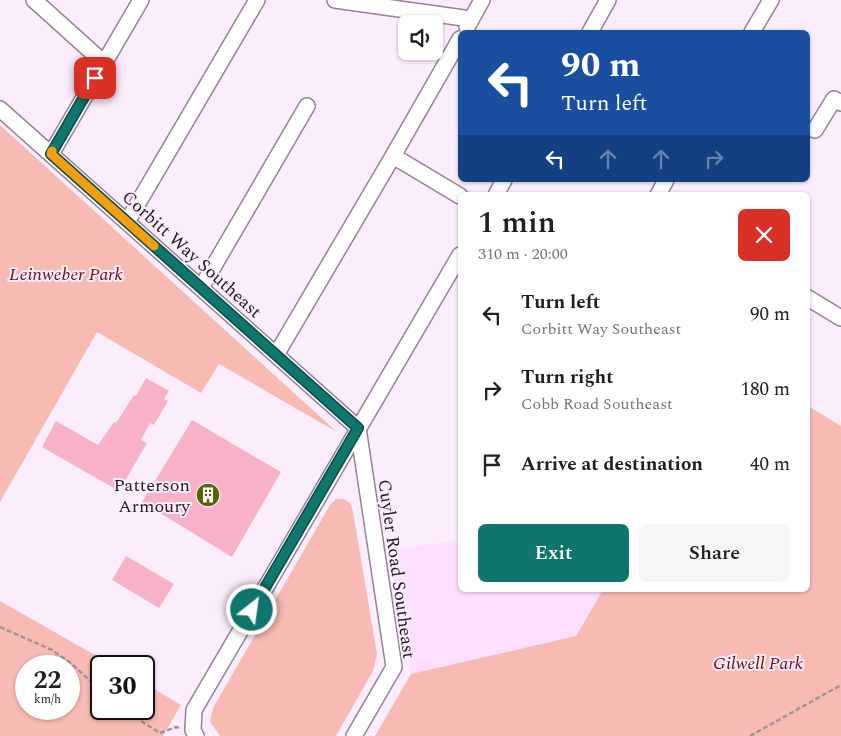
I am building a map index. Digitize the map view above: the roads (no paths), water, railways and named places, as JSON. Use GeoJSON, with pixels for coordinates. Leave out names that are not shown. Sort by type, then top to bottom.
{"type":"FeatureCollection","features":[{"type":"Feature","properties":{"kind":"street"},"geometry":{"type":"LineString","coordinates":[[34,0],[104,63]]}},
{"type":"Feature","properties":{"kind":"street"},"geometry":{"type":"LineString","coordinates":[[51,154],[141,0]]}},
{"type":"Feature","properties":{"kind":"street"},"geometry":{"type":"LineString","coordinates":[[127,222],[257,0]]}},
{"type":"Feature","properties":{"kind":"street"},"geometry":{"type":"LineString","coordinates":[[335,0],[471,19]]}},
{"type":"Feature","properties":{"kind":"street"},"geometry":{"type":"LineString","coordinates":[[465,30],[482,0]]}},
{"type":"Feature","properties":{"kind":"street"},"geometry":{"type":"LineString","coordinates":[[591,30],[608,0]]}},
{"type":"Feature","properties":{"kind":"street"},"geometry":{"type":"LineString","coordinates":[[753,30],[771,0]]}},
{"type":"Feature","properties":{"kind":"street"},"geometry":{"type":"LineString","coordinates":[[276,355],[458,42]]}},
{"type":"Feature","properties":{"kind":"street"},"geometry":{"type":"LineString","coordinates":[[815,130],[834,99],[841,103]]}},
{"type":"Feature","properties":{"kind":"street"},"geometry":{"type":"LineString","coordinates":[[201,288],[307,106]]}},
{"type":"Feature","properties":{"kind":"street","name":"Corbitt Way Southeast"},"geometry":{"type":"LineString","coordinates":[[0,109],[358,428]]}},
{"type":"Feature","properties":{"kind":"street"},"geometry":{"type":"LineString","coordinates":[[393,156],[458,195]]}},
{"type":"Feature","properties":{"kind":"street"},"geometry":{"type":"LineString","coordinates":[[192,734],[194,710],[458,258]]}},
{"type":"Feature","properties":{"kind":"street"},"geometry":{"type":"LineString","coordinates":[[810,299],[841,318]]}},
{"type":"Feature","properties":{"kind":"street","name":"Cuyler Road Southeast"},"geometry":{"type":"LineString","coordinates":[[354,736],[394,668],[358,428]]}},
{"type":"Feature","properties":{"kind":"place","name":"Patterson Armoury"},"geometry":{"type":"Point","coordinates":[208,495]}},
{"type":"Feature","properties":{"kind":"park label","name":"Leinweber Park"},"geometry":{"type":"Point","coordinates":[66,274]}},
{"type":"Feature","properties":{"kind":"park label","name":"Gilwell Park"},"geometry":{"type":"Point","coordinates":[758,663]}}]}
